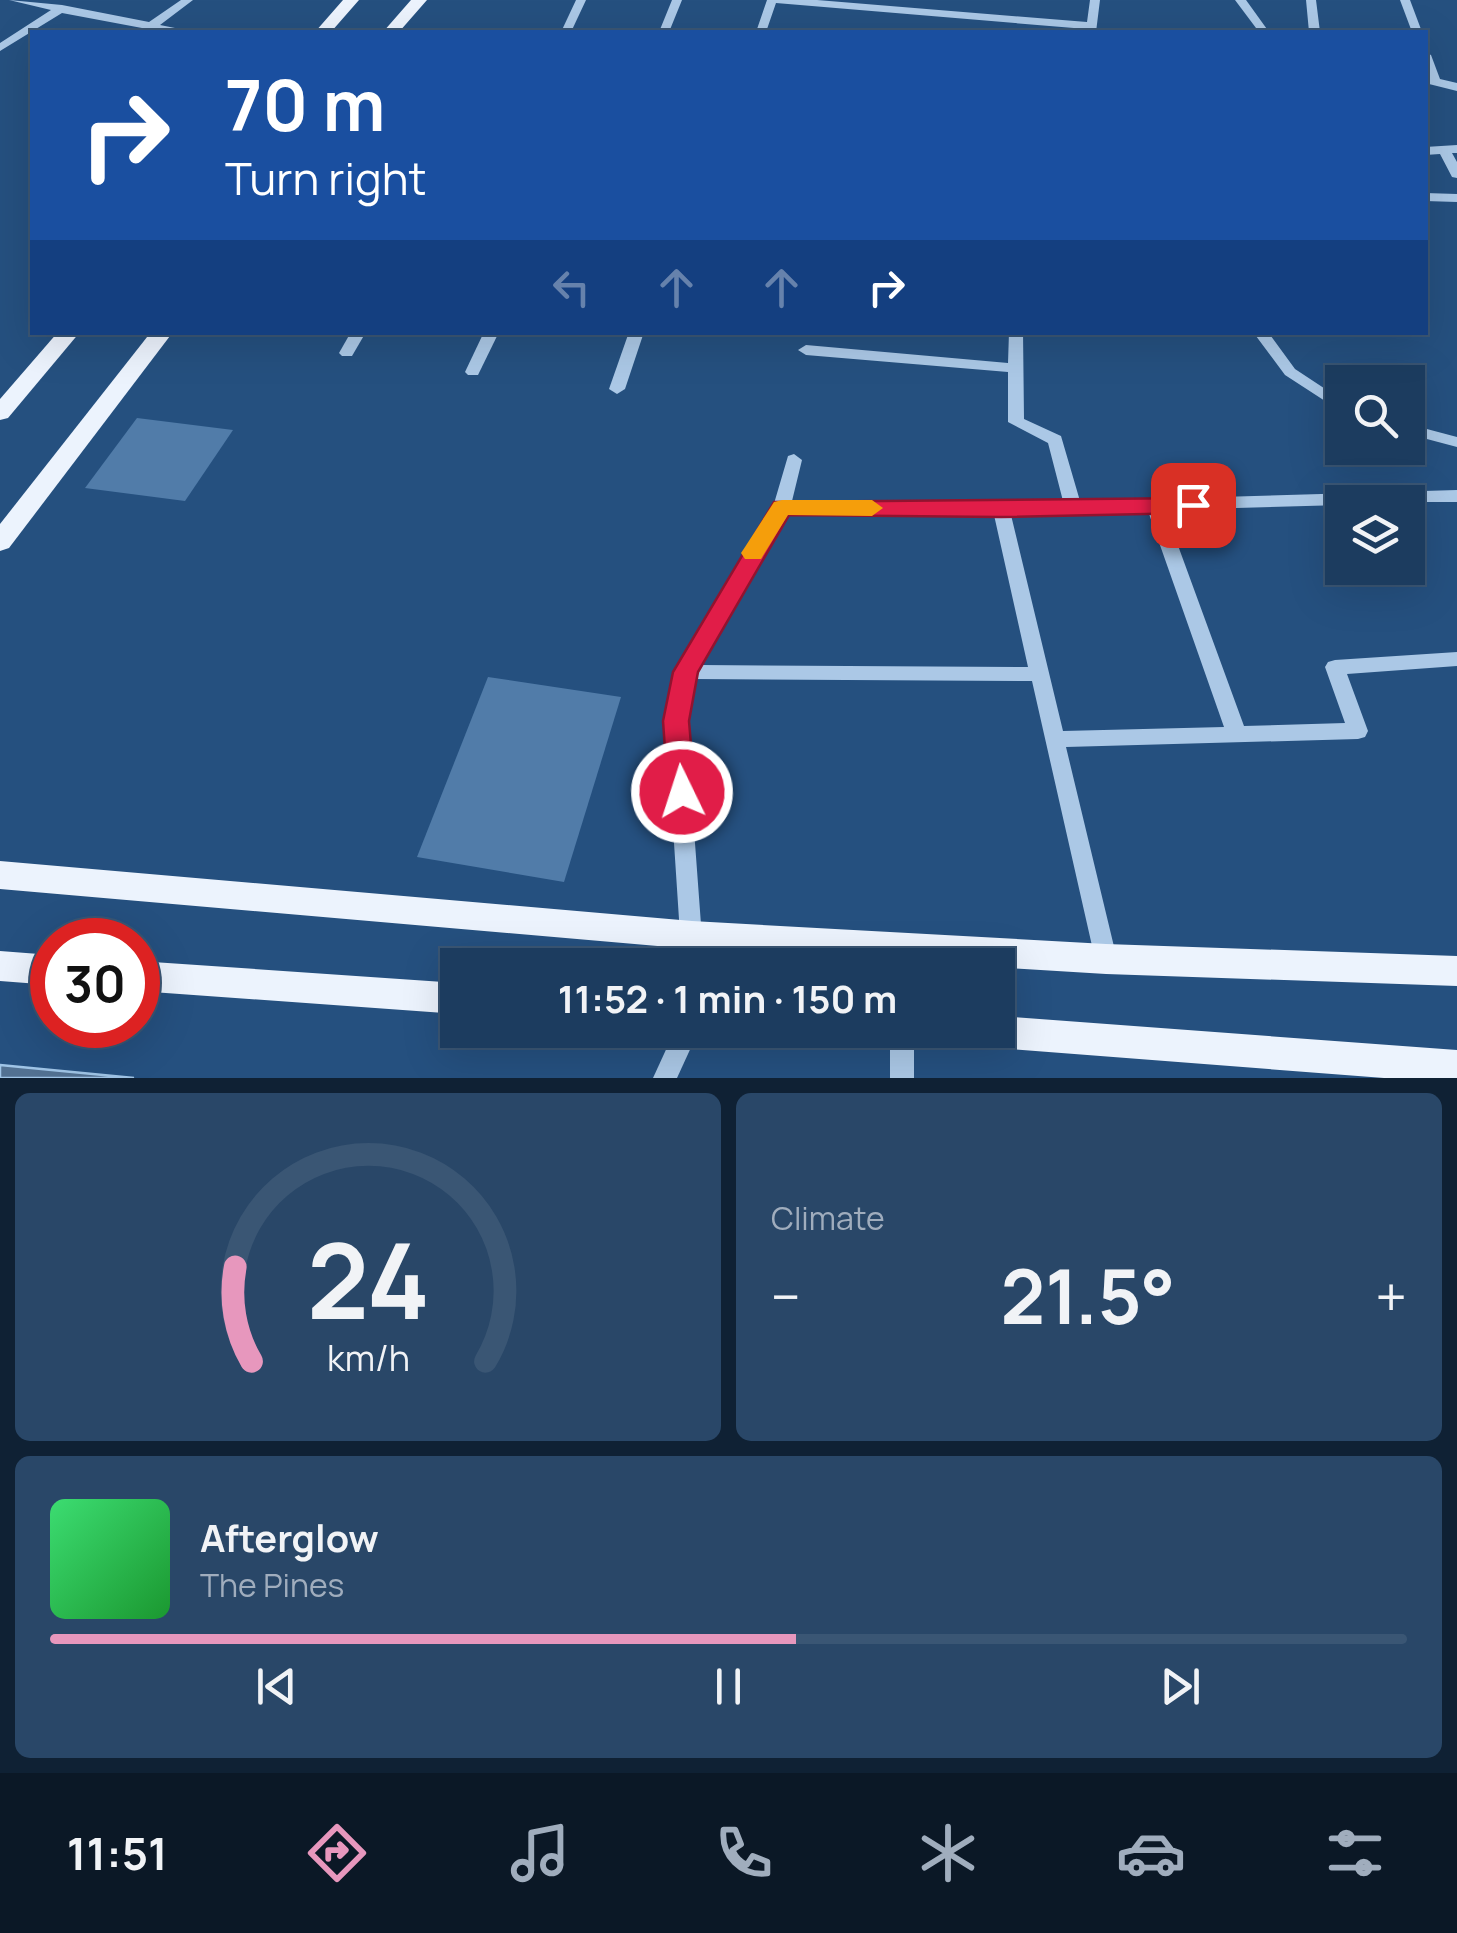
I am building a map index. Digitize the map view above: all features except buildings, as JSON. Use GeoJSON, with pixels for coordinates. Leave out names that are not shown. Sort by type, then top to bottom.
{"type":"FeatureCollection","features":[{"type":"Feature","properties":{"kind":"main road"},"geometry":{"type":"LineString","coordinates":[[324,30],[351,0]]}},
{"type":"Feature","properties":{"kind":"main road"},"geometry":{"type":"LineString","coordinates":[[393,30],[419,0]]}},
{"type":"Feature","properties":{"kind":"main road"},"geometry":{"type":"LineString","coordinates":[[0,413],[67,335]]}},
{"type":"Feature","properties":{"kind":"main road"},"geometry":{"type":"LineString","coordinates":[[0,542],[161,335]]}},
{"type":"Feature","properties":{"kind":"main road"},"geometry":{"type":"LineString","coordinates":[[0,875],[674,948]]}},
{"type":"Feature","properties":{"kind":"main road"},"geometry":{"type":"LineString","coordinates":[[1015,957],[1457,971]]}},
{"type":"Feature","properties":{"kind":"main road"},"geometry":{"type":"LineString","coordinates":[[0,966],[30,968]]}},
{"type":"Feature","properties":{"kind":"main road"},"geometry":{"type":"LineString","coordinates":[[160,978],[440,998]]}},
{"type":"Feature","properties":{"kind":"main road"},"geometry":{"type":"LineString","coordinates":[[1015,1033],[1457,1067]]}},
{"type":"Feature","properties":{"kind":"street"},"geometry":{"type":"LineString","coordinates":[[14,0],[147,30],[188,0]]}},
{"type":"Feature","properties":{"kind":"street"},"geometry":{"type":"LineString","coordinates":[[0,48],[74,0]]}},
{"type":"Feature","properties":{"kind":"street"},"geometry":{"type":"LineString","coordinates":[[567,30],[581,0]]}},
{"type":"Feature","properties":{"kind":"street"},"geometry":{"type":"LineString","coordinates":[[665,30],[677,0]]}},
{"type":"Feature","properties":{"kind":"street"},"geometry":{"type":"LineString","coordinates":[[762,30],[775,0],[1092,24]]}},
{"type":"Feature","properties":{"kind":"street"},"geometry":{"type":"LineString","coordinates":[[911,0],[1092,24]]}},
{"type":"Feature","properties":{"kind":"street"},"geometry":{"type":"LineString","coordinates":[[1092,24],[1095,0]]}},
{"type":"Feature","properties":{"kind":"street"},"geometry":{"type":"LineString","coordinates":[[1240,0],[1262,30]]}},
{"type":"Feature","properties":{"kind":"street"},"geometry":{"type":"LineString","coordinates":[[1311,0],[1315,30]]}},
{"type":"Feature","properties":{"kind":"street"},"geometry":{"type":"LineString","coordinates":[[1405,0],[1416,30]]}},
{"type":"Feature","properties":{"kind":"street"},"geometry":{"type":"LineString","coordinates":[[1430,80],[1457,87]]}},
{"type":"Feature","properties":{"kind":"street"},"geometry":{"type":"LineString","coordinates":[[1450,149],[1457,174]]}},
{"type":"Feature","properties":{"kind":"street"},"geometry":{"type":"LineString","coordinates":[[1428,197],[1457,198]]}},
{"type":"Feature","properties":{"kind":"street"},"geometry":{"type":"LineString","coordinates":[[347,353],[358,335]]}},
{"type":"Feature","properties":{"kind":"street"},"geometry":{"type":"LineString","coordinates":[[473,372],[491,335]]}},
{"type":"Feature","properties":{"kind":"street"},"geometry":{"type":"LineString","coordinates":[[617,389],[636,335]]}},
{"type":"Feature","properties":{"kind":"street"},"geometry":{"type":"LineString","coordinates":[[1016,335],[1016,422],[1055,440],[1073,508]]}},
{"type":"Feature","properties":{"kind":"street"},"geometry":{"type":"LineString","coordinates":[[1262,335],[1290,372],[1325,396]]}},
{"type":"Feature","properties":{"kind":"street"},"geometry":{"type":"LineString","coordinates":[[806,350],[1016,368]]}},
{"type":"Feature","properties":{"kind":"street"},"geometry":{"type":"LineString","coordinates":[[1425,434],[1457,442]]}},
{"type":"Feature","properties":{"kind":"street"},"geometry":{"type":"LineString","coordinates":[[692,948],[676,721],[686,672],[782,507],[794,460]]}},
{"type":"Feature","properties":{"kind":"street"},"geometry":{"type":"LineString","coordinates":[[782,507],[1001,510],[1457,496]]}},
{"type":"Feature","properties":{"kind":"street"},"geometry":{"type":"LineString","coordinates":[[1155,506],[1237,734]]}},
{"type":"Feature","properties":{"kind":"street"},"geometry":{"type":"LineString","coordinates":[[1001,510],[1106,959]]}},
{"type":"Feature","properties":{"kind":"street"},"geometry":{"type":"LineString","coordinates":[[1054,739],[1358,731],[1335,667],[1457,659]]}},
{"type":"Feature","properties":{"kind":"street"},"geometry":{"type":"LineString","coordinates":[[686,672],[1040,674]]}},
{"type":"Feature","properties":{"kind":"street"},"geometry":{"type":"LineString","coordinates":[[665,1078],[679,1048]]}},
{"type":"Feature","properties":{"kind":"street"},"geometry":{"type":"LineString","coordinates":[[902,1048],[902,1078]]}},
{"type":"Feature","properties":{"kind":"water"},"geometry":{"type":"Polygon","coordinates":[[[0,1065],[134,1078],[0,1078],[0,1065]]]}},
{"type":"Feature","properties":{"kind":"slow traffic"},"geometry":{"type":"LineString","coordinates":[[753,553],[782,507],[872,508]]}},
{"type":"Feature","properties":{"kind":"route"},"geometry":{"type":"LineString","coordinates":[[682,792],[676,721],[686,672],[782,507],[1001,510],[1193,505]]}}]}
